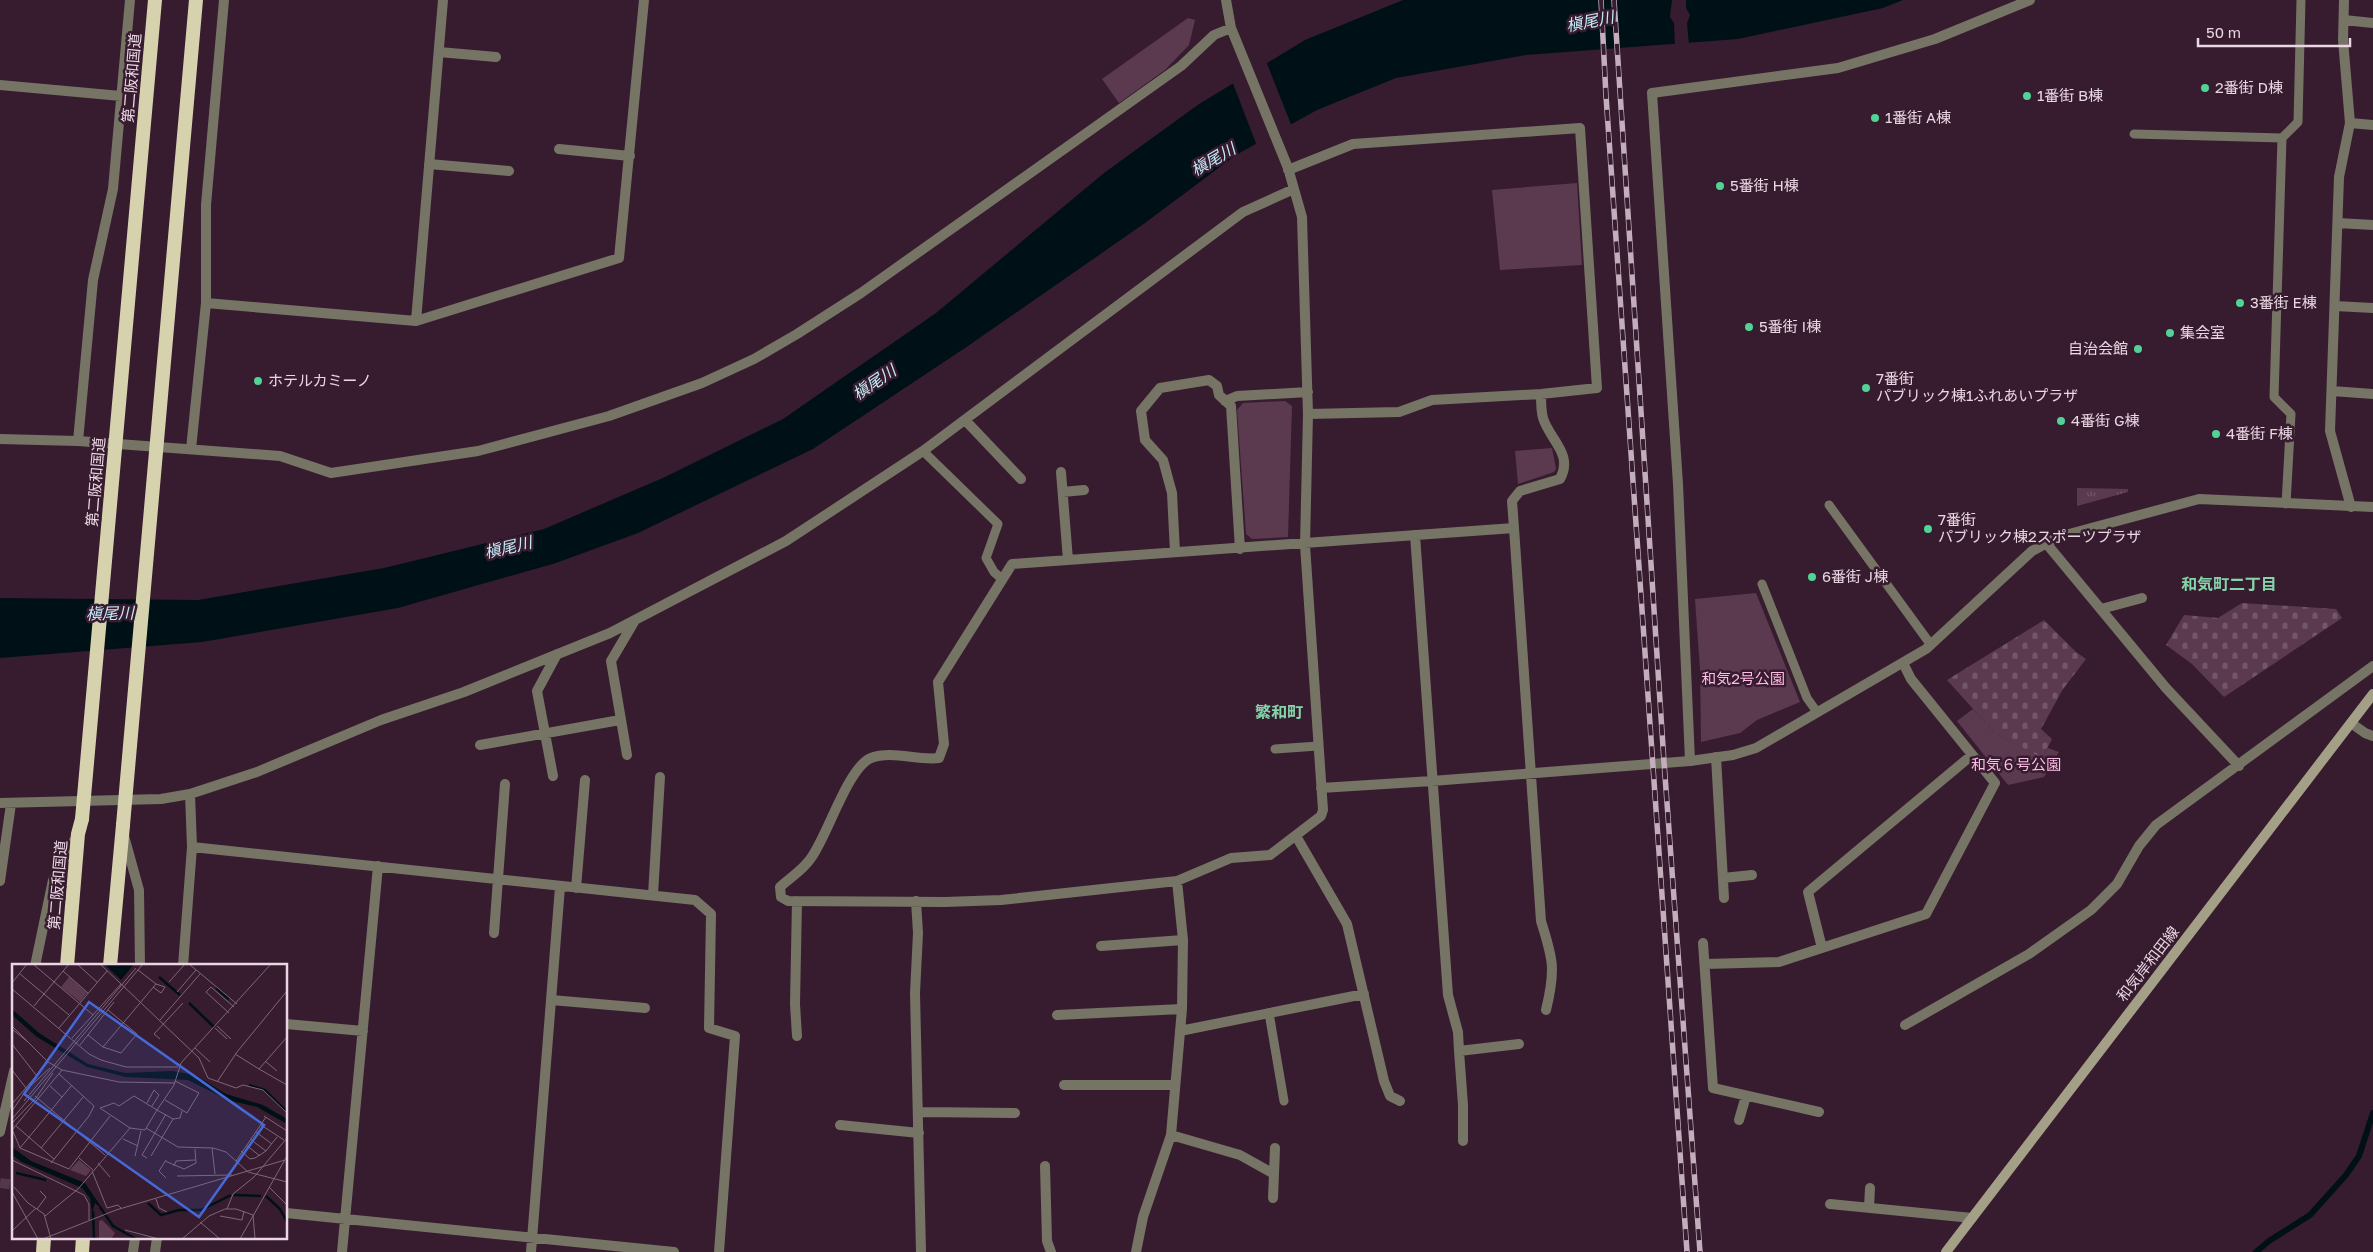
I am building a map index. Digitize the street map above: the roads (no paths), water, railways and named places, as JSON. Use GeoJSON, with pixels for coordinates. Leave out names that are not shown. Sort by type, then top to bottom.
{"type":"FeatureCollection","features":[{"type":"Feature","properties":{"kind":"highway","name":"第二阪和国道"},"geometry":{"type":"LineString","coordinates":[[67,964],[78,834],[82,820],[155,0]]}},
{"type":"Feature","properties":{"kind":"highway"},"geometry":{"type":"LineString","coordinates":[[110,964],[196,0]]}},
{"type":"Feature","properties":{"kind":"main road","name":"和気岸和田線"},"geometry":{"type":"LineString","coordinates":[[1946,1252],[2373,694]]}},
{"type":"Feature","properties":{"kind":"street"},"geometry":{"type":"LineString","coordinates":[[78,441],[93,280],[113,189],[130,0]]}},
{"type":"Feature","properties":{"kind":"street"},"geometry":{"type":"LineString","coordinates":[[191,449],[206,303],[206,205],[224,0]]}},
{"type":"Feature","properties":{"kind":"street"},"geometry":{"type":"LineString","coordinates":[[416,321],[443,0]]}},
{"type":"Feature","properties":{"kind":"street"},"geometry":{"type":"LineString","coordinates":[[206,303],[416,321],[619,258],[644,0]]}},
{"type":"Feature","properties":{"kind":"street"},"geometry":{"type":"LineString","coordinates":[[1226,0],[1233,32],[1288,169],[1302,217],[1308,392],[1305,545],[1323,810],[1321,816],[1270,855],[1231,858],[1177,881],[1044,896],[945,902],[788,902],[781,897],[780,887],[811,859],[841,798],[859,769],[870,758],[884,755],[927,760],[940,758],[944,744],[938,682],[1012,564],[1305,545],[1514,528]]}},
{"type":"Feature","properties":{"kind":"street"},"geometry":{"type":"LineString","coordinates":[[1690,761],[1678,484],[1652,93],[1838,68],[1934,39],[2030,0]]}},
{"type":"Feature","properties":{"kind":"street"},"geometry":{"type":"LineString","coordinates":[[2344,0],[2343,40],[2350,123],[2339,177],[2330,431],[2351,507]]}},
{"type":"Feature","properties":{"kind":"street"},"geometry":{"type":"LineString","coordinates":[[2344,20],[2373,23]]}},
{"type":"Feature","properties":{"kind":"street"},"geometry":{"type":"LineString","coordinates":[[0,439],[78,441],[280,456],[331,472],[478,451],[609,416],[702,383],[754,359],[861,293],[1181,66],[1214,35],[1233,32]]}},
{"type":"Feature","properties":{"kind":"street"},"geometry":{"type":"LineString","coordinates":[[439,52],[496,57]]}},
{"type":"Feature","properties":{"kind":"street"},"geometry":{"type":"LineString","coordinates":[[0,85],[120,96]]}},
{"type":"Feature","properties":{"kind":"street"},"geometry":{"type":"LineString","coordinates":[[2350,123],[2373,125]]}},
{"type":"Feature","properties":{"kind":"street"},"geometry":{"type":"LineString","coordinates":[[1288,169],[1352,144],[1580,128],[1597,388],[1540,394],[1432,400],[1398,412],[1308,414]]}},
{"type":"Feature","properties":{"kind":"street"},"geometry":{"type":"LineString","coordinates":[[559,149],[630,156]]}},
{"type":"Feature","properties":{"kind":"street"},"geometry":{"type":"LineString","coordinates":[[429,164],[509,171]]}},
{"type":"Feature","properties":{"kind":"street"},"geometry":{"type":"LineString","coordinates":[[0,882],[5,804],[161,799],[190,794],[257,772],[381,720],[464,692],[634,622],[786,541],[922,452],[1243,212],[1294,189]]}},
{"type":"Feature","properties":{"kind":"street"},"geometry":{"type":"LineString","coordinates":[[2338,223],[2373,225]]}},
{"type":"Feature","properties":{"kind":"street"},"geometry":{"type":"LineString","coordinates":[[2335,306],[2373,308]]}},
{"type":"Feature","properties":{"kind":"street"},"geometry":{"type":"LineString","coordinates":[[1175,552],[1172,493],[1163,460],[1145,440],[1141,411],[1160,388],[1209,380],[1217,386],[1219,395],[1231,406],[1240,549]]}},
{"type":"Feature","properties":{"kind":"street"},"geometry":{"type":"LineString","coordinates":[[2332,391],[2373,394]]}},
{"type":"Feature","properties":{"kind":"street"},"geometry":{"type":"LineString","coordinates":[[1225,401],[1237,396],[1308,392]]}},
{"type":"Feature","properties":{"kind":"street"},"geometry":{"type":"LineString","coordinates":[[1540,394],[1543,418],[1561,447],[1564,472],[1560,479],[1520,491],[1512,501],[1541,920],[1552,955],[1554,980],[1546,1010]]}},
{"type":"Feature","properties":{"kind":"street"},"geometry":{"type":"LineString","coordinates":[[965,420],[1021,479]]}},
{"type":"Feature","properties":{"kind":"street"},"geometry":{"type":"LineString","coordinates":[[1061,472],[1068,560]]}},
{"type":"Feature","properties":{"kind":"street"},"geometry":{"type":"LineString","coordinates":[[1063,492],[1084,490]]}},
{"type":"Feature","properties":{"kind":"street"},"geometry":{"type":"LineString","coordinates":[[1321,788],[1432,782],[1690,761],[1756,748],[1931,646],[2032,551],[2058,537],[2200,499],[2373,507]]}},
{"type":"Feature","properties":{"kind":"street"},"geometry":{"type":"LineString","coordinates":[[1414,535],[1448,995],[1458,1032],[1464,1106],[1463,1141]]}},
{"type":"Feature","properties":{"kind":"street"},"geometry":{"type":"LineString","coordinates":[[2046,543],[2166,688],[2239,766]]}},
{"type":"Feature","properties":{"kind":"street"},"geometry":{"type":"LineString","coordinates":[[2101,609],[2142,598]]}},
{"type":"Feature","properties":{"kind":"street"},"geometry":{"type":"LineString","coordinates":[[627,755],[611,661],[634,622]]}},
{"type":"Feature","properties":{"kind":"street"},"geometry":{"type":"LineString","coordinates":[[553,776],[536,691],[557,654]]}},
{"type":"Feature","properties":{"kind":"street"},"geometry":{"type":"LineString","coordinates":[[1705,964],[1779,962],[1926,914],[1995,783],[1911,679],[1903,663]]}},
{"type":"Feature","properties":{"kind":"street"},"geometry":{"type":"LineString","coordinates":[[1905,1025],[2029,954],[2091,910],[2118,884],[2139,846],[2156,825],[2373,666]]}},
{"type":"Feature","properties":{"kind":"street"},"geometry":{"type":"LineString","coordinates":[[480,745],[620,720]]}},
{"type":"Feature","properties":{"kind":"street"},"geometry":{"type":"LineString","coordinates":[[2351,723],[2373,736]]}},
{"type":"Feature","properties":{"kind":"street"},"geometry":{"type":"LineString","coordinates":[[1822,948],[1808,892],[1972,755]]}},
{"type":"Feature","properties":{"kind":"street"},"geometry":{"type":"LineString","coordinates":[[1716,757],[1724,898]]}},
{"type":"Feature","properties":{"kind":"street"},"geometry":{"type":"LineString","coordinates":[[652,896],[660,777]]}},
{"type":"Feature","properties":{"kind":"street"},"geometry":{"type":"LineString","coordinates":[[576,888],[585,780]]}},
{"type":"Feature","properties":{"kind":"street"},"geometry":{"type":"LineString","coordinates":[[494,934],[505,784]]}},
{"type":"Feature","properties":{"kind":"street"},"geometry":{"type":"LineString","coordinates":[[183,964],[192,847],[190,794]]}},
{"type":"Feature","properties":{"kind":"street"},"geometry":{"type":"LineString","coordinates":[[123,827],[139,890],[140,964]]}},
{"type":"Feature","properties":{"kind":"street"},"geometry":{"type":"LineString","coordinates":[[35,964],[53,880],[78,834]]}},
{"type":"Feature","properties":{"kind":"street"},"geometry":{"type":"LineString","coordinates":[[1296,836],[1347,924],[1384,1081],[1390,1096],[1400,1102]]}},
{"type":"Feature","properties":{"kind":"street"},"geometry":{"type":"LineString","coordinates":[[192,847],[696,900],[711,914],[709,1028],[736,1036],[720,1252]]}},
{"type":"Feature","properties":{"kind":"street"},"geometry":{"type":"LineString","coordinates":[[342,1252],[378,866]]}},
{"type":"Feature","properties":{"kind":"street"},"geometry":{"type":"LineString","coordinates":[[1723,878],[1752,875]]}},
{"type":"Feature","properties":{"kind":"street"},"geometry":{"type":"LineString","coordinates":[[1136,1252],[1143,1217],[1171,1135],[1182,1009],[1183,940],[1177,881]]}},
{"type":"Feature","properties":{"kind":"street"},"geometry":{"type":"LineString","coordinates":[[531,1252],[560,886]]}},
{"type":"Feature","properties":{"kind":"street"},"geometry":{"type":"LineString","coordinates":[[797,901],[794,1004],[797,1036]]}},
{"type":"Feature","properties":{"kind":"street"},"geometry":{"type":"LineString","coordinates":[[916,901],[918,933],[916,993],[921,1252]]}},
{"type":"Feature","properties":{"kind":"street"},"geometry":{"type":"LineString","coordinates":[[1101,946],[1183,940]]}},
{"type":"Feature","properties":{"kind":"street"},"geometry":{"type":"LineString","coordinates":[[1703,943],[1713,1088],[1819,1112]]}},
{"type":"Feature","properties":{"kind":"street"},"geometry":{"type":"LineString","coordinates":[[1180,1031],[1364,994]]}},
{"type":"Feature","properties":{"kind":"street"},"geometry":{"type":"LineString","coordinates":[[551,1000],[645,1008]]}},
{"type":"Feature","properties":{"kind":"street"},"geometry":{"type":"LineString","coordinates":[[1057,1015],[1182,1009]]}},
{"type":"Feature","properties":{"kind":"street"},"geometry":{"type":"LineString","coordinates":[[288,1024],[363,1031]]}},
{"type":"Feature","properties":{"kind":"street"},"geometry":{"type":"LineString","coordinates":[[1459,1051],[1519,1044]]}},
{"type":"Feature","properties":{"kind":"street"},"geometry":{"type":"LineString","coordinates":[[0,1132],[12,1081]]}},
{"type":"Feature","properties":{"kind":"street"},"geometry":{"type":"LineString","coordinates":[[1064,1085],[1174,1085]]}},
{"type":"Feature","properties":{"kind":"street"},"geometry":{"type":"LineString","coordinates":[[1739,1120],[1746,1096]]}},
{"type":"Feature","properties":{"kind":"street"},"geometry":{"type":"LineString","coordinates":[[919,1112],[1015,1113]]}},
{"type":"Feature","properties":{"kind":"street"},"geometry":{"type":"LineString","coordinates":[[840,1125],[919,1133]]}},
{"type":"Feature","properties":{"kind":"street"},"geometry":{"type":"LineString","coordinates":[[1171,1135],[1240,1155],[1274,1174]]}},
{"type":"Feature","properties":{"kind":"street"},"geometry":{"type":"LineString","coordinates":[[1274,1198],[1275,1148]]}},
{"type":"Feature","properties":{"kind":"street"},"geometry":{"type":"LineString","coordinates":[[1045,1166],[1047,1241],[1051,1252]]}},
{"type":"Feature","properties":{"kind":"street"},"geometry":{"type":"LineString","coordinates":[[1869,1208],[1870,1188]]}},
{"type":"Feature","properties":{"kind":"street"},"geometry":{"type":"LineString","coordinates":[[1830,1204],[1972,1218]]}},
{"type":"Feature","properties":{"kind":"street"},"geometry":{"type":"LineString","coordinates":[[288,1213],[674,1252]]}},
{"type":"Feature","properties":{"kind":"lane"},"geometry":{"type":"LineString","coordinates":[[2286,504],[2291,414],[2274,397],[2282,138],[2298,122],[2301,0]]}},
{"type":"Feature","properties":{"kind":"lane"},"geometry":{"type":"LineString","coordinates":[[2134,134],[2282,138]]}},
{"type":"Feature","properties":{"kind":"lane"},"geometry":{"type":"LineString","coordinates":[[922,452],[998,524],[986,558],[994,572],[1002,579]]}},
{"type":"Feature","properties":{"kind":"lane"},"geometry":{"type":"LineString","coordinates":[[1829,505],[1931,646]]}},
{"type":"Feature","properties":{"kind":"lane"},"geometry":{"type":"LineString","coordinates":[[1762,584],[1808,698],[1817,712]]}},
{"type":"Feature","properties":{"kind":"lane"},"geometry":{"type":"LineString","coordinates":[[1275,749],[1318,746]]}},
{"type":"Feature","properties":{"kind":"lane"},"geometry":{"type":"LineString","coordinates":[[1269,1013],[1284,1100]]}},
{"type":"Feature","properties":{"kind":"water","name":"槇尾川"},"geometry":{"type":"Polygon","coordinates":[[[1403,0],[1903,0],[1883,8],[1738,39],[1526,55],[1396,78],[1317,110],[1236,155],[1145,223],[968,346],[813,449],[638,533],[556,563],[398,608],[202,642],[0,658],[0,598],[198,600],[384,568],[544,529],[665,477],[783,419],[936,313],[1104,173],[1199,104],[1305,40],[1403,0]]]}},
{"type":"Feature","properties":{"kind":"waterway"},"geometry":{"type":"LineString","coordinates":[[2256,1252],[2269,1241],[2310,1215],[2346,1175],[2359,1156],[2373,1113]]}},
{"type":"Feature","properties":{"kind":"tunnel"},"geometry":{"type":"LineString","coordinates":[[0,1183],[12,1185]]}},
{"type":"Feature","properties":{"kind":"railway"},"geometry":{"type":"LineString","coordinates":[[1601,0],[1606,96],[1687,1252]]}},
{"type":"Feature","properties":{"kind":"railway"},"geometry":{"type":"LineString","coordinates":[[1614,0],[1664,762],[1700,1252]]}},
{"type":"Feature","properties":{"kind":"place","name":"2番街 D棟"},"geometry":{"type":"Point","coordinates":[2205,88]}},
{"type":"Feature","properties":{"kind":"place","name":"1番街 B棟"},"geometry":{"type":"Point","coordinates":[2027,96]}},
{"type":"Feature","properties":{"kind":"place","name":"1番街 A棟"},"geometry":{"type":"Point","coordinates":[1875,118]}},
{"type":"Feature","properties":{"kind":"place","name":"5番街 H棟"},"geometry":{"type":"Point","coordinates":[1720,186]}},
{"type":"Feature","properties":{"kind":"place","name":"3番街 E棟"},"geometry":{"type":"Point","coordinates":[2240,303]}},
{"type":"Feature","properties":{"kind":"place","name":"5番街 I棟"},"geometry":{"type":"Point","coordinates":[1749,327]}},
{"type":"Feature","properties":{"kind":"place","name":"集会室"},"geometry":{"type":"Point","coordinates":[2170,333]}},
{"type":"Feature","properties":{"kind":"place","name":"自治会館"},"geometry":{"type":"Point","coordinates":[2138,349]}},
{"type":"Feature","properties":{"kind":"place","name":"ホテルカミーノ"},"geometry":{"type":"Point","coordinates":[258,381]}},
{"type":"Feature","properties":{"kind":"place","name":"7番街 パブリック棟1ふれあいプラザ"},"geometry":{"type":"Point","coordinates":[1866,388]}},
{"type":"Feature","properties":{"kind":"place","name":"4番街 G棟"},"geometry":{"type":"Point","coordinates":[2061,421]}},
{"type":"Feature","properties":{"kind":"place","name":"4番街 F棟"},"geometry":{"type":"Point","coordinates":[2216,434]}},
{"type":"Feature","properties":{"kind":"place","name":"7番街 パブリック棟2スポーツプラザ"},"geometry":{"type":"Point","coordinates":[1928,529]}},
{"type":"Feature","properties":{"kind":"place","name":"6番街 J棟"},"geometry":{"type":"Point","coordinates":[1812,577]}},
{"type":"Feature","properties":{"kind":"district","name":"和気町二丁目"},"geometry":{"type":"Point","coordinates":[2229,584]}},
{"type":"Feature","properties":{"kind":"district","name":"繁和町"},"geometry":{"type":"Point","coordinates":[1279,712]}},
{"type":"Feature","properties":{"kind":"park label","name":"和気2号公園"},"geometry":{"type":"Point","coordinates":[1743,679]}},
{"type":"Feature","properties":{"kind":"park label","name":"和気６号公園"},"geometry":{"type":"Point","coordinates":[2016,765]}}]}
